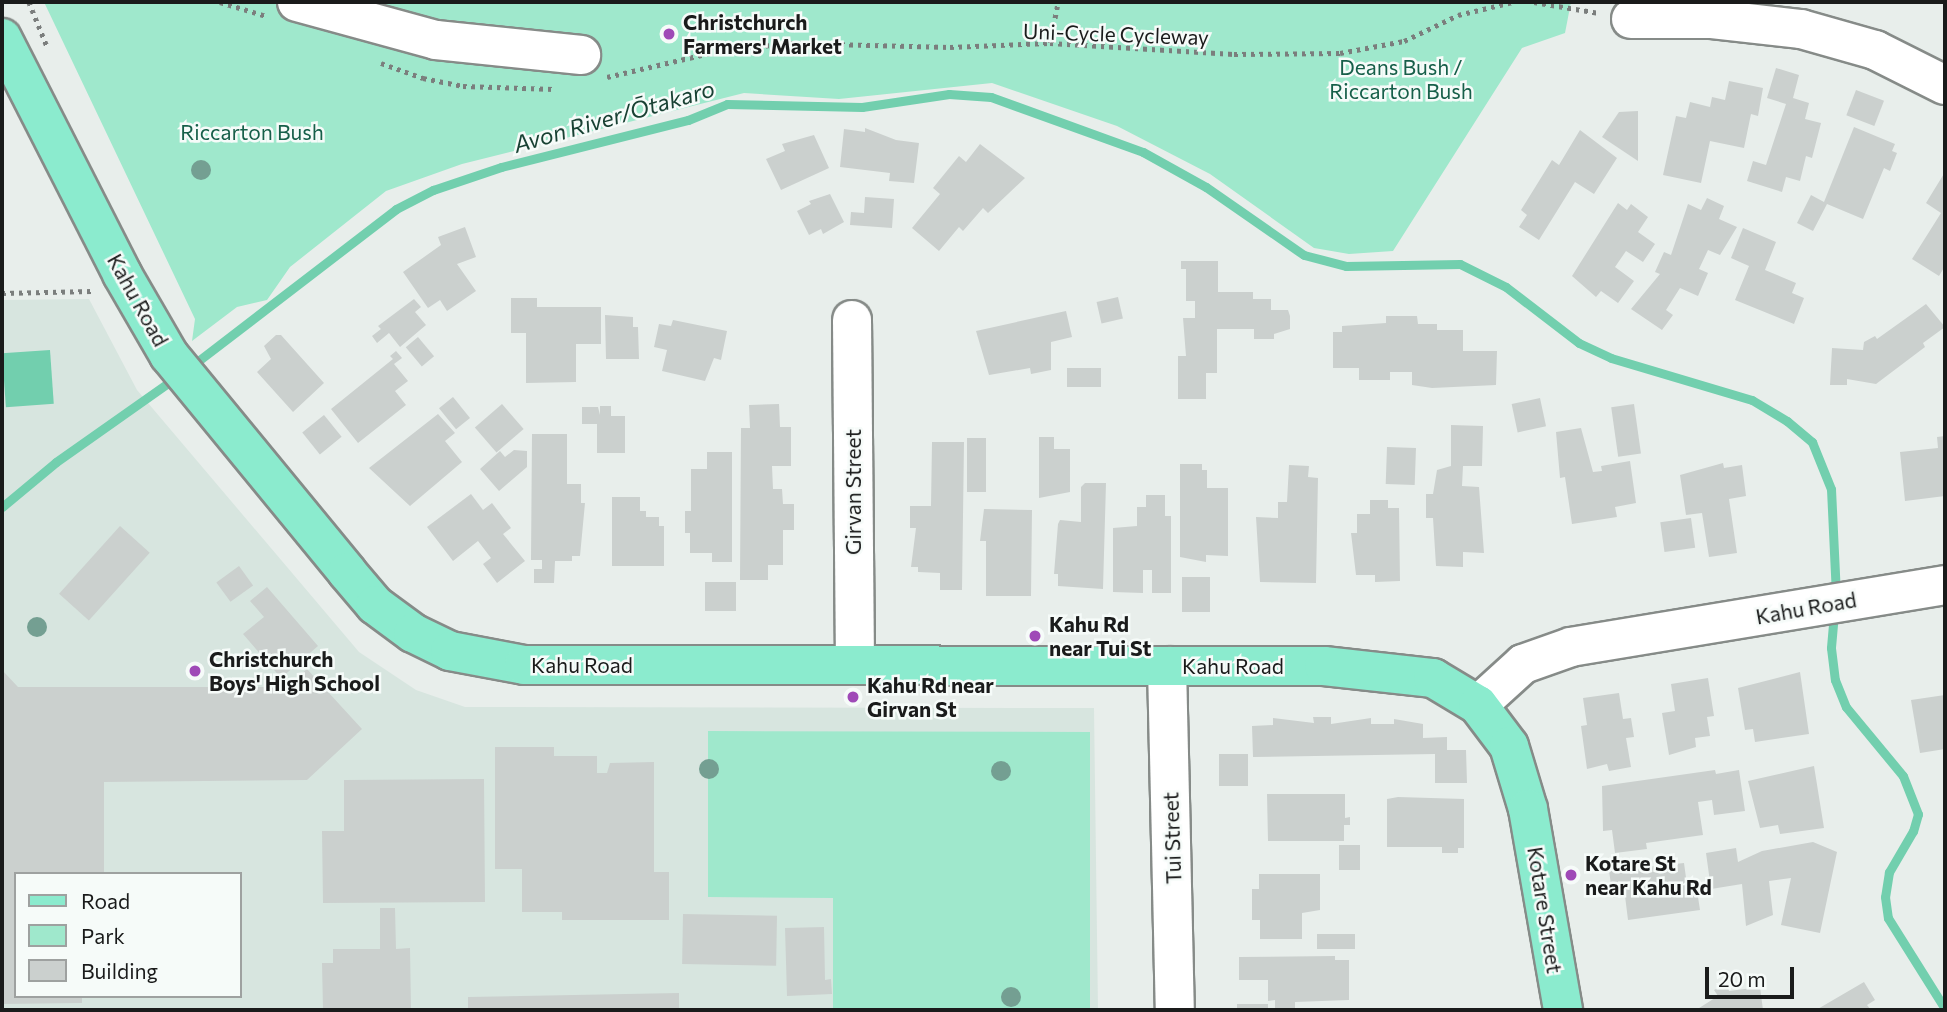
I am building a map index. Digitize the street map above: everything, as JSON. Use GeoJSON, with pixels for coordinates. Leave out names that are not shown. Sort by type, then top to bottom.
{"type":"FeatureCollection","features":[{"type":"Feature","properties":{"kind":"main road","name":"Kahu Road"},"geometry":{"type":"LineString","coordinates":[[2,38],[100,232],[169,355],[376,605],[413,633],[450,651],[524,665],[1324,666],[1406,672],[1433,678],[1478,705],[1509,746],[1528,809]]}},
{"type":"Feature","properties":{"kind":"main road","name":"Kotare Street"},"geometry":{"type":"LineString","coordinates":[[1528,809],[1563,1010]]}},
{"type":"Feature","properties":{"kind":"street"},"geometry":{"type":"LineString","coordinates":[[297,2],[436,40],[582,55]]}},
{"type":"Feature","properties":{"kind":"street"},"geometry":{"type":"LineString","coordinates":[[1631,19],[1712,19],[1801,29],[1875,50],[1945,85]]}},
{"type":"Feature","properties":{"kind":"street","name":"Girvan Street"},"geometry":{"type":"LineString","coordinates":[[852,320],[855,664]]}},
{"type":"Feature","properties":{"kind":"street","name":"Kahu Road"},"geometry":{"type":"LineString","coordinates":[[1478,705],[1516,670],[1544,654],[1945,585]]}},
{"type":"Feature","properties":{"kind":"street","name":"Tui Street"},"geometry":{"type":"LineString","coordinates":[[1167,666],[1175,1010]]}},
{"type":"Feature","properties":{"kind":"path"},"geometry":{"type":"LineString","coordinates":[[1050,43],[1058,2]]}},
{"type":"Feature","properties":{"kind":"path","name":"Uni-Cycle Cycleway"},"geometry":{"type":"LineString","coordinates":[[628,71],[723,50],[790,43],[950,47],[1050,43],[1234,54],[1340,53],[1404,41],[1458,15],[1513,2]]}},
{"type":"Feature","properties":{"kind":"path"},"geometry":{"type":"LineString","coordinates":[[1534,2],[1575,8]]}},
{"type":"Feature","properties":{"kind":"path"},"geometry":{"type":"LineString","coordinates":[[2,293],[92,291]]}},
{"type":"Feature","properties":{"kind":"shaded area","name":"Christchurch Boys' High School"},"geometry":{"type":"Polygon","coordinates":[[[89,299],[137,390],[359,652],[416,690],[465,707],[1094,708],[1098,1010],[2,1010],[2,300],[89,299]]]}},
{"type":"Feature","properties":{"kind":"shaded area"},"geometry":{"type":"Polygon","coordinates":[[[50,350],[54,404],[6,407],[2,353],[50,350]]]}},
{"type":"Feature","properties":{"kind":"green space","name":"Riccarton Bush"},"geometry":{"type":"Polygon","coordinates":[[[44,2],[1571,2],[1565,33],[1522,48],[1393,251],[1349,254],[1314,248],[1210,174],[1117,126],[992,83],[839,99],[744,93],[462,164],[386,191],[290,267],[267,300],[237,307],[192,341],[195,319],[44,2]]]}},
{"type":"Feature","properties":{"kind":"green space"},"geometry":{"type":"Polygon","coordinates":[[[708,731],[1090,732],[1090,1010],[833,1010],[833,898],[708,897],[708,731]]]}},
{"type":"Feature","properties":{"kind":"building"},"geometry":{"type":"Polygon","coordinates":[[[1776,68],[1799,75],[1793,98],[1809,103],[1805,119],[1821,123],[1812,158],[1806,156],[1800,181],[1786,177],[1782,192],[1747,181],[1753,161],[1766,165],[1786,104],[1767,98],[1776,68]]]}},
{"type":"Feature","properties":{"kind":"building"},"geometry":{"type":"Polygon","coordinates":[[[1729,81],[1763,88],[1758,116],[1751,114],[1744,148],[1710,141],[1701,183],[1663,175],[1676,116],[1686,118],[1690,102],[1710,107],[1712,97],[1725,100],[1729,81]]]}},
{"type":"Feature","properties":{"kind":"building"},"geometry":{"type":"Polygon","coordinates":[[[1856,90],[1884,101],[1874,126],[1846,115],[1856,90]]]}},
{"type":"Feature","properties":{"kind":"building"},"geometry":{"type":"Polygon","coordinates":[[[1638,111],[1638,161],[1602,137],[1619,112],[1638,111]]]}},
{"type":"Feature","properties":{"kind":"building"},"geometry":{"type":"Polygon","coordinates":[[[1854,127],[1895,144],[1892,151],[1897,153],[1890,171],[1884,168],[1863,219],[1827,204],[1813,231],[1797,223],[1811,195],[1824,202],[1854,127]]]}},
{"type":"Feature","properties":{"kind":"building"},"geometry":{"type":"Polygon","coordinates":[[[865,128],[896,140],[919,143],[914,183],[889,181],[890,173],[840,167],[844,129],[865,132],[865,128]]]}},
{"type":"Feature","properties":{"kind":"building"},"geometry":{"type":"Polygon","coordinates":[[[1580,130],[1617,158],[1594,194],[1575,182],[1539,240],[1519,227],[1527,215],[1521,210],[1552,160],[1559,165],[1580,130]]]}},
{"type":"Feature","properties":{"kind":"building"},"geometry":{"type":"Polygon","coordinates":[[[814,135],[829,168],[781,190],[766,159],[785,151],[782,144],[814,135]]]}},
{"type":"Feature","properties":{"kind":"building"},"geometry":{"type":"Polygon","coordinates":[[[980,144],[1025,178],[988,213],[983,208],[963,231],[959,227],[939,251],[912,228],[940,194],[933,188],[959,156],[966,162],[980,144]]]}},
{"type":"Feature","properties":{"kind":"building"},"geometry":{"type":"Polygon","coordinates":[[[1945,172],[1945,266],[1939,276],[1912,259],[1941,213],[1926,203],[1945,172]]]}},
{"type":"Feature","properties":{"kind":"building"},"geometry":{"type":"Polygon","coordinates":[[[830,194],[844,222],[823,234],[821,229],[809,235],[797,211],[811,204],[809,201],[830,194]]]}},
{"type":"Feature","properties":{"kind":"building"},"geometry":{"type":"Polygon","coordinates":[[[865,197],[894,199],[892,228],[850,225],[851,212],[864,213],[865,197]]]}},
{"type":"Feature","properties":{"kind":"building"},"geometry":{"type":"Polygon","coordinates":[[[1707,198],[1724,206],[1719,219],[1737,227],[1720,255],[1708,250],[1699,269],[1708,273],[1698,296],[1680,288],[1666,310],[1673,315],[1662,330],[1631,309],[1660,274],[1655,272],[1664,252],[1671,255],[1688,204],[1701,210],[1707,198]]]}},
{"type":"Feature","properties":{"kind":"building"},"geometry":{"type":"Polygon","coordinates":[[[1618,203],[1627,210],[1631,204],[1648,217],[1638,232],[1655,244],[1643,262],[1626,251],[1615,267],[1634,281],[1618,303],[1601,291],[1596,297],[1572,276],[1618,203]]]}},
{"type":"Feature","properties":{"kind":"building"},"geometry":{"type":"Polygon","coordinates":[[[465,227],[476,257],[457,264],[476,291],[447,311],[440,300],[428,308],[403,272],[441,245],[438,237],[465,227]]]}},
{"type":"Feature","properties":{"kind":"building"},"geometry":{"type":"Polygon","coordinates":[[[1743,228],[1776,242],[1765,270],[1796,283],[1792,293],[1804,298],[1794,324],[1735,300],[1749,266],[1731,258],[1743,228]]]}},
{"type":"Feature","properties":{"kind":"building"},"geometry":{"type":"Polygon","coordinates":[[[1181,261],[1218,261],[1218,292],[1253,292],[1253,299],[1271,299],[1271,310],[1288,310],[1290,316],[1290,329],[1274,334],[1274,339],[1254,339],[1254,329],[1217,329],[1217,373],[1206,373],[1206,399],[1178,399],[1178,356],[1186,356],[1183,318],[1195,318],[1195,301],[1186,301],[1186,269],[1181,269],[1181,261]]]}},
{"type":"Feature","properties":{"kind":"building"},"geometry":{"type":"Polygon","coordinates":[[[1118,297],[1123,318],[1102,323],[1097,302],[1118,297]]]}},
{"type":"Feature","properties":{"kind":"building"},"geometry":{"type":"Polygon","coordinates":[[[511,298],[537,298],[537,307],[601,307],[601,344],[576,344],[576,382],[526,383],[526,333],[511,333],[511,298]]]}},
{"type":"Feature","properties":{"kind":"building"},"geometry":{"type":"Polygon","coordinates":[[[414,299],[421,307],[415,312],[426,325],[400,347],[389,333],[377,343],[372,336],[381,329],[378,326],[414,299]]]}},
{"type":"Feature","properties":{"kind":"building"},"geometry":{"type":"Polygon","coordinates":[[[1926,304],[1945,327],[1923,343],[1925,347],[1876,384],[1847,379],[1847,385],[1830,385],[1832,348],[1863,350],[1864,342],[1875,336],[1877,339],[1926,304]]]}},
{"type":"Feature","properties":{"kind":"building"},"geometry":{"type":"Polygon","coordinates":[[[1066,311],[1072,337],[1051,342],[1051,370],[1031,374],[1030,368],[989,375],[976,331],[1066,311]]]}},
{"type":"Feature","properties":{"kind":"building"},"geometry":{"type":"Polygon","coordinates":[[[605,315],[633,317],[633,327],[638,327],[639,359],[606,359],[605,315]]]}},
{"type":"Feature","properties":{"kind":"building"},"geometry":{"type":"Polygon","coordinates":[[[1386,316],[1417,316],[1418,324],[1437,324],[1437,330],[1463,330],[1463,351],[1497,351],[1496,385],[1432,388],[1412,385],[1412,372],[1390,372],[1390,380],[1359,380],[1359,368],[1333,368],[1333,332],[1342,332],[1342,326],[1386,323],[1386,316]]]}},
{"type":"Feature","properties":{"kind":"building"},"geometry":{"type":"Polygon","coordinates":[[[673,320],[727,331],[721,360],[714,358],[705,381],[662,371],[667,350],[654,347],[659,324],[671,326],[673,320]]]}},
{"type":"Feature","properties":{"kind":"building"},"geometry":{"type":"Polygon","coordinates":[[[276,335],[281,335],[324,383],[293,412],[257,372],[271,359],[264,346],[276,335]]]}},
{"type":"Feature","properties":{"kind":"building"},"geometry":{"type":"Polygon","coordinates":[[[418,337],[434,356],[422,366],[406,347],[418,337]]]}},
{"type":"Feature","properties":{"kind":"building"},"geometry":{"type":"Polygon","coordinates":[[[396,351],[402,358],[394,364],[408,381],[395,391],[406,405],[358,443],[331,409],[393,359],[390,356],[396,351]]]}},
{"type":"Feature","properties":{"kind":"building"},"geometry":{"type":"Polygon","coordinates":[[[1067,368],[1101,368],[1101,387],[1067,387],[1067,368]]]}},
{"type":"Feature","properties":{"kind":"building"},"geometry":{"type":"Polygon","coordinates":[[[453,397],[470,418],[456,429],[439,408],[453,397]]]}},
{"type":"Feature","properties":{"kind":"building"},"geometry":{"type":"Polygon","coordinates":[[[1540,398],[1546,426],[1518,432],[1512,404],[1540,398]]]}},
{"type":"Feature","properties":{"kind":"building"},"geometry":{"type":"Polygon","coordinates":[[[502,404],[524,429],[496,453],[475,428],[502,404]]]}},
{"type":"Feature","properties":{"kind":"building"},"geometry":{"type":"Polygon","coordinates":[[[779,404],[780,427],[791,427],[791,466],[772,466],[773,489],[782,489],[783,504],[794,504],[794,530],[783,530],[783,565],[768,565],[768,580],[740,580],[741,428],[750,428],[749,405],[779,404]]]}},
{"type":"Feature","properties":{"kind":"building"},"geometry":{"type":"Polygon","coordinates":[[[1634,404],[1641,454],[1618,457],[1611,407],[1634,404]]]}},
{"type":"Feature","properties":{"kind":"building"},"geometry":{"type":"Polygon","coordinates":[[[600,406],[611,406],[611,416],[625,416],[625,453],[597,453],[597,424],[582,424],[582,407],[598,407],[600,415],[600,406]]]}},
{"type":"Feature","properties":{"kind":"building"},"geometry":{"type":"Polygon","coordinates":[[[438,414],[455,433],[445,441],[462,462],[410,506],[369,468],[438,414]]]}},
{"type":"Feature","properties":{"kind":"building"},"geometry":{"type":"Polygon","coordinates":[[[324,415],[342,437],[320,454],[302,433],[324,415]]]}},
{"type":"Feature","properties":{"kind":"building"},"geometry":{"type":"Polygon","coordinates":[[[1451,425],[1483,426],[1482,466],[1463,466],[1462,486],[1479,487],[1484,553],[1463,552],[1463,567],[1436,566],[1433,518],[1426,518],[1426,494],[1433,494],[1437,470],[1451,466],[1451,425]]]}},
{"type":"Feature","properties":{"kind":"building"},"geometry":{"type":"Polygon","coordinates":[[[1581,428],[1593,472],[1602,471],[1601,466],[1630,461],[1636,503],[1615,507],[1617,517],[1572,524],[1565,477],[1560,478],[1556,432],[1581,428]]]}},
{"type":"Feature","properties":{"kind":"building"},"geometry":{"type":"Polygon","coordinates":[[[532,434],[567,434],[567,484],[581,484],[581,503],[585,503],[580,556],[572,556],[572,561],[555,561],[554,583],[534,583],[534,569],[542,569],[542,560],[531,560],[532,434]]]}},
{"type":"Feature","properties":{"kind":"building"},"geometry":{"type":"Polygon","coordinates":[[[1945,436],[1945,496],[1905,501],[1900,452],[1938,448],[1937,437],[1945,436]]]}},
{"type":"Feature","properties":{"kind":"building"},"geometry":{"type":"Polygon","coordinates":[[[1039,437],[1054,437],[1054,449],[1070,449],[1070,492],[1039,498],[1039,437]]]}},
{"type":"Feature","properties":{"kind":"building"},"geometry":{"type":"Polygon","coordinates":[[[967,438],[986,438],[986,492],[967,492],[967,438]]]}},
{"type":"Feature","properties":{"kind":"building"},"geometry":{"type":"Polygon","coordinates":[[[932,442],[964,442],[962,590],[940,590],[940,573],[918,572],[918,567],[911,567],[916,528],[910,528],[910,506],[931,506],[932,442]]]}},
{"type":"Feature","properties":{"kind":"building"},"geometry":{"type":"Polygon","coordinates":[[[1387,447],[1416,448],[1415,485],[1386,484],[1387,447]]]}},
{"type":"Feature","properties":{"kind":"building"},"geometry":{"type":"Polygon","coordinates":[[[514,450],[527,451],[527,467],[499,491],[480,469],[500,451],[505,457],[514,450]]]}},
{"type":"Feature","properties":{"kind":"building"},"geometry":{"type":"Polygon","coordinates":[[[707,452],[732,452],[732,562],[712,562],[712,553],[690,553],[690,533],[685,533],[685,511],[691,511],[691,469],[707,469],[707,452]]]}},
{"type":"Feature","properties":{"kind":"building"},"geometry":{"type":"Polygon","coordinates":[[[1723,463],[1724,468],[1742,465],[1746,496],[1729,499],[1737,553],[1709,557],[1702,513],[1686,515],[1680,475],[1723,463]]]}},
{"type":"Feature","properties":{"kind":"building"},"geometry":{"type":"Polygon","coordinates":[[[1180,464],[1202,464],[1202,470],[1207,470],[1207,488],[1228,488],[1228,556],[1206,555],[1206,562],[1180,557],[1180,464]]]}},
{"type":"Feature","properties":{"kind":"building"},"geometry":{"type":"Polygon","coordinates":[[[1289,465],[1309,466],[1308,477],[1318,478],[1316,583],[1260,582],[1256,517],[1278,518],[1278,502],[1287,502],[1289,465]]]}},
{"type":"Feature","properties":{"kind":"building"},"geometry":{"type":"Polygon","coordinates":[[[1085,483],[1106,483],[1103,589],[1058,586],[1058,574],[1054,574],[1058,524],[1060,520],[1081,522],[1081,487],[1085,483]]]}},
{"type":"Feature","properties":{"kind":"building"},"geometry":{"type":"Polygon","coordinates":[[[471,494],[483,510],[492,503],[511,528],[503,534],[525,561],[497,583],[483,564],[491,558],[478,541],[453,561],[427,527],[471,494]]]}},
{"type":"Feature","properties":{"kind":"building"},"geometry":{"type":"Polygon","coordinates":[[[1146,495],[1165,495],[1165,516],[1171,516],[1171,593],[1152,593],[1152,570],[1143,570],[1143,593],[1113,592],[1113,528],[1137,526],[1137,507],[1146,507],[1146,495]]]}},
{"type":"Feature","properties":{"kind":"building"},"geometry":{"type":"Polygon","coordinates":[[[612,497],[640,497],[640,511],[646,511],[646,517],[659,517],[659,526],[664,526],[664,566],[612,566],[612,497]]]}},
{"type":"Feature","properties":{"kind":"building"},"geometry":{"type":"Polygon","coordinates":[[[1370,500],[1388,500],[1388,508],[1399,508],[1400,581],[1375,582],[1375,575],[1356,575],[1351,533],[1357,533],[1357,514],[1370,514],[1370,500]]]}},
{"type":"Feature","properties":{"kind":"building"},"geometry":{"type":"Polygon","coordinates":[[[984,509],[1032,510],[1031,596],[986,596],[986,541],[980,541],[984,509]]]}},
{"type":"Feature","properties":{"kind":"building"},"geometry":{"type":"Polygon","coordinates":[[[1691,518],[1695,548],[1664,552],[1660,522],[1691,518]]]}},
{"type":"Feature","properties":{"kind":"building"},"geometry":{"type":"Polygon","coordinates":[[[120,526],[150,553],[89,620],[59,594],[120,526]]]}},
{"type":"Feature","properties":{"kind":"building"},"geometry":{"type":"Polygon","coordinates":[[[239,566],[253,585],[230,602],[216,582],[239,566]]]}},
{"type":"Feature","properties":{"kind":"building"},"geometry":{"type":"Polygon","coordinates":[[[1182,577],[1210,577],[1210,612],[1182,612],[1182,577]]]}},
{"type":"Feature","properties":{"kind":"building"},"geometry":{"type":"Polygon","coordinates":[[[705,582],[736,582],[736,611],[705,611],[705,582]]]}},
{"type":"Feature","properties":{"kind":"building"},"geometry":{"type":"Polygon","coordinates":[[[267,587],[318,646],[281,678],[243,634],[264,617],[250,601],[267,587]]]}},
{"type":"Feature","properties":{"kind":"building"},"geometry":{"type":"Polygon","coordinates":[[[307,669],[362,729],[307,780],[104,782],[104,872],[14,872],[14,998],[82,998],[82,1003],[2,1004],[2,670],[18,687],[287,687],[307,669]]]}},
{"type":"Feature","properties":{"kind":"building"},"geometry":{"type":"Polygon","coordinates":[[[1800,672],[1809,734],[1755,742],[1753,729],[1745,730],[1738,688],[1800,672]]]}},
{"type":"Feature","properties":{"kind":"building"},"geometry":{"type":"Polygon","coordinates":[[[1708,678],[1714,716],[1707,717],[1710,736],[1695,738],[1696,747],[1669,755],[1662,713],[1675,711],[1671,684],[1708,678]]]}},
{"type":"Feature","properties":{"kind":"building"},"geometry":{"type":"Polygon","coordinates":[[[1619,693],[1623,719],[1631,718],[1634,737],[1626,738],[1631,767],[1609,771],[1607,764],[1587,769],[1581,726],[1587,725],[1583,698],[1619,693]]]}},
{"type":"Feature","properties":{"kind":"building"},"geometry":{"type":"Polygon","coordinates":[[[1945,695],[1945,749],[1920,753],[1911,700],[1945,695]]]}},
{"type":"Feature","properties":{"kind":"building"},"geometry":{"type":"Polygon","coordinates":[[[1313,717],[1331,717],[1331,724],[1371,718],[1371,724],[1394,724],[1394,719],[1423,724],[1423,738],[1447,737],[1447,750],[1466,750],[1467,783],[1435,783],[1435,754],[1253,757],[1252,726],[1273,725],[1273,718],[1314,723],[1313,717]]]}},
{"type":"Feature","properties":{"kind":"building"},"geometry":{"type":"Polygon","coordinates":[[[495,747],[554,747],[554,756],[597,756],[597,773],[607,773],[610,763],[654,762],[654,872],[669,872],[669,920],[562,920],[562,912],[522,912],[522,869],[495,869],[495,747]]]}},
{"type":"Feature","properties":{"kind":"building"},"geometry":{"type":"Polygon","coordinates":[[[1219,754],[1248,754],[1248,786],[1219,786],[1219,754]]]}},
{"type":"Feature","properties":{"kind":"building"},"geometry":{"type":"Polygon","coordinates":[[[1814,766],[1824,828],[1780,834],[1778,825],[1760,828],[1748,781],[1814,766]]]}},
{"type":"Feature","properties":{"kind":"building"},"geometry":{"type":"Polygon","coordinates":[[[1715,770],[1716,774],[1739,770],[1745,811],[1714,815],[1712,800],[1698,802],[1703,835],[1646,843],[1647,849],[1615,853],[1612,830],[1603,831],[1602,786],[1715,770]]]}},
{"type":"Feature","properties":{"kind":"building"},"geometry":{"type":"Polygon","coordinates":[[[484,779],[485,902],[323,903],[322,831],[344,831],[344,780],[484,779]]]}},
{"type":"Feature","properties":{"kind":"building"},"geometry":{"type":"Polygon","coordinates":[[[1267,794],[1345,794],[1345,818],[1350,817],[1350,825],[1344,825],[1344,841],[1268,841],[1267,794]]]}},
{"type":"Feature","properties":{"kind":"building"},"geometry":{"type":"Polygon","coordinates":[[[1387,799],[1464,799],[1464,848],[1458,848],[1458,853],[1442,853],[1442,847],[1387,847],[1387,799]]]}},
{"type":"Feature","properties":{"kind":"building"},"geometry":{"type":"Polygon","coordinates":[[[1813,842],[1837,852],[1820,933],[1781,925],[1791,878],[1769,881],[1773,915],[1746,926],[1742,884],[1711,889],[1706,853],[1736,848],[1738,862],[1762,851],[1813,842]]]}},
{"type":"Feature","properties":{"kind":"building"},"geometry":{"type":"Polygon","coordinates":[[[1339,845],[1360,845],[1360,870],[1339,870],[1339,845]]]}},
{"type":"Feature","properties":{"kind":"building"},"geometry":{"type":"Polygon","coordinates":[[[1684,863],[1687,885],[1696,884],[1700,910],[1628,920],[1625,896],[1613,898],[1609,871],[1684,863]]]}},
{"type":"Feature","properties":{"kind":"building"},"geometry":{"type":"Polygon","coordinates":[[[1259,874],[1320,874],[1320,910],[1302,913],[1302,939],[1260,939],[1260,920],[1252,920],[1252,889],[1259,889],[1259,874]]]}},
{"type":"Feature","properties":{"kind":"building"},"geometry":{"type":"Polygon","coordinates":[[[380,908],[395,908],[396,949],[410,948],[411,1010],[323,1010],[322,963],[333,963],[333,949],[380,949],[380,908]]]}},
{"type":"Feature","properties":{"kind":"building"},"geometry":{"type":"Polygon","coordinates":[[[683,914],[777,916],[776,966],[682,964],[683,914]]]}},
{"type":"Feature","properties":{"kind":"building"},"geometry":{"type":"Polygon","coordinates":[[[824,927],[825,980],[831,979],[832,994],[787,996],[785,928],[824,927]]]}},
{"type":"Feature","properties":{"kind":"building"},"geometry":{"type":"Polygon","coordinates":[[[1317,934],[1355,934],[1355,949],[1317,949],[1317,934]]]}},
{"type":"Feature","properties":{"kind":"building"},"geometry":{"type":"Polygon","coordinates":[[[1335,956],[1335,960],[1349,960],[1349,1000],[1295,1002],[1295,1010],[1275,1010],[1275,1000],[1268,1001],[1268,980],[1239,980],[1239,957],[1335,956]]]}},
{"type":"Feature","properties":{"kind":"building"},"geometry":{"type":"Polygon","coordinates":[[[1864,982],[1875,1000],[1867,1005],[1871,1010],[1816,1010],[1864,982]]]}},
{"type":"Feature","properties":{"kind":"building"},"geometry":{"type":"Polygon","coordinates":[[[1727,984],[1729,991],[1760,987],[1763,1010],[1696,1010],[1718,996],[1714,990],[1727,984]]]}},
{"type":"Feature","properties":{"kind":"building"},"geometry":{"type":"Polygon","coordinates":[[[679,993],[679,1010],[468,1010],[468,997],[679,993]]]}},
{"type":"Feature","properties":{"kind":"building"},"geometry":{"type":"Polygon","coordinates":[[[1237,1004],[1268,1004],[1268,1010],[1237,1010],[1237,1004]]]}},
{"type":"Feature","properties":{"kind":"waterway","name":"Avon River/Ōtakaro"},"geometry":{"type":"LineString","coordinates":[[189,368],[396,209],[433,190],[501,167],[688,120],[727,104],[862,107],[949,94],[991,97],[1143,152],[1206,187],[1304,255],[1346,266],[1460,264],[1506,287],[1579,343],[1611,358],[1752,400],[1787,421],[1812,442],[1831,489],[1836,595]]}},
{"type":"Feature","properties":{"kind":"waterway","name":"Avon River/Ōtakaro"},"geometry":{"type":"LineString","coordinates":[[2,507],[56,462],[175,378]]}},
{"type":"Feature","properties":{"kind":"waterway","name":"Avon River/Ōtakaro"},"geometry":{"type":"LineString","coordinates":[[1834,613],[1831,648],[1835,680],[1846,707],[1903,776],[1918,814],[1913,831],[1889,872],[1885,897],[1888,918],[1945,1009]]}},
{"type":"Feature","properties":{"kind":"place","name":"Christchurch Farmers' Market"},"geometry":{"type":"Point","coordinates":[669,34]}},
{"type":"Feature","properties":{"kind":"place","name":"Kahu Rd near Tui St"},"geometry":{"type":"Point","coordinates":[1035,636]}},
{"type":"Feature","properties":{"kind":"place","name":"Christchurch Boys' High School"},"geometry":{"type":"Point","coordinates":[195,671]}},
{"type":"Feature","properties":{"kind":"place","name":"Kahu Rd near Girvan St"},"geometry":{"type":"Point","coordinates":[853,697]}},
{"type":"Feature","properties":{"kind":"place","name":"Kotare St near Kahu Rd"},"geometry":{"type":"Point","coordinates":[1571,875]}},
{"type":"Feature","properties":{"kind":"park label","name":"Deans Bush / Riccarton Bush"},"geometry":{"type":"Point","coordinates":[1401,79]}}]}
